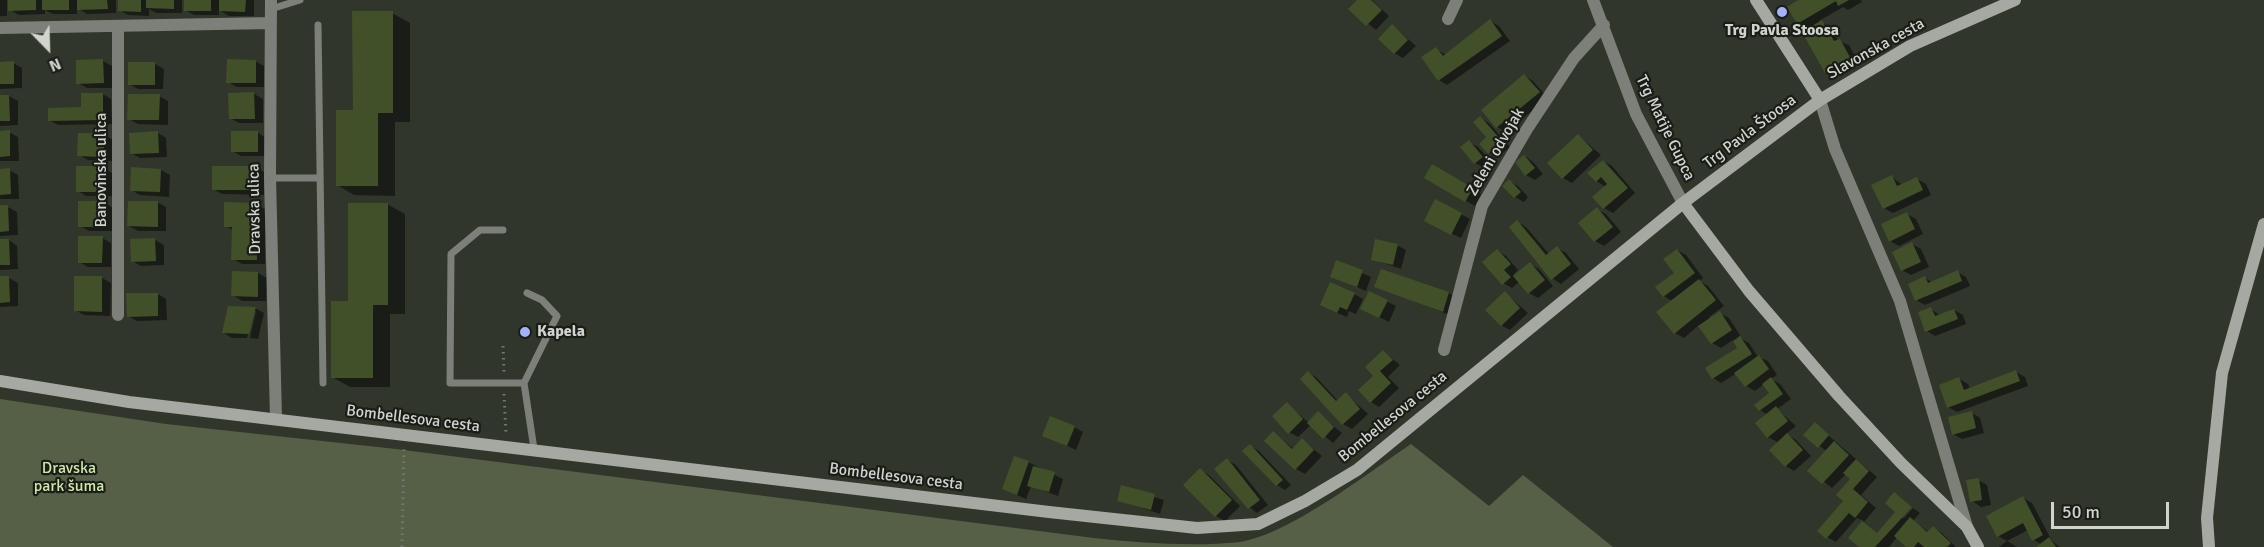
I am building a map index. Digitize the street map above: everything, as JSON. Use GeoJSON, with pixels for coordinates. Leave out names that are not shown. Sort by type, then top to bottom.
{"type":"FeatureCollection","features":[{"type":"Feature","properties":{"kind":"street"},"geometry":{"type":"LineString","coordinates":[[1448,19],[1457,0]]}},
{"type":"Feature","properties":{"kind":"street","name":"Trg Matije Gupca"},"geometry":{"type":"LineString","coordinates":[[1593,0],[1636,114],[1683,202]]}},
{"type":"Feature","properties":{"kind":"street"},"geometry":{"type":"LineString","coordinates":[[1756,0],[1820,100]]}},
{"type":"Feature","properties":{"kind":"street","name":"Slavonska cesta"},"geometry":{"type":"LineString","coordinates":[[1820,100],[1910,46],[2015,0]]}},
{"type":"Feature","properties":{"kind":"street","name":"Dravska ulica"},"geometry":{"type":"LineString","coordinates":[[271,5],[270,178],[276,418]]}},
{"type":"Feature","properties":{"kind":"street"},"geometry":{"type":"LineString","coordinates":[[0,28],[271,23]]}},
{"type":"Feature","properties":{"kind":"street","name":"Zeleni odvojak"},"geometry":{"type":"LineString","coordinates":[[1444,350],[1482,206],[1527,129],[1568,67],[1604,25]]}},
{"type":"Feature","properties":{"kind":"street","name":"Banovinska ulica"},"geometry":{"type":"LineString","coordinates":[[118,26],[118,315]]}},
{"type":"Feature","properties":{"kind":"street","name":"Trg Pavla Štoosa"},"geometry":{"type":"LineString","coordinates":[[1967,527],[1901,463],[1839,396],[1749,291],[1683,202],[1820,100],[1835,148],[1900,301],[1967,527],[1978,547]]}},
{"type":"Feature","properties":{"kind":"street","name":"Bombellesova cesta"},"geometry":{"type":"LineString","coordinates":[[0,381],[129,402],[1197,528],[1258,524],[1305,501],[1356,470],[1683,202]]}},
{"type":"Feature","properties":{"kind":"street"},"geometry":{"type":"LineString","coordinates":[[2209,547],[2207,518],[2222,373],[2264,224]]}},
{"type":"Feature","properties":{"kind":"lane"},"geometry":{"type":"LineString","coordinates":[[271,5],[300,0]]}},
{"type":"Feature","properties":{"kind":"lane"},"geometry":{"type":"LineString","coordinates":[[318,25],[323,383]]}},
{"type":"Feature","properties":{"kind":"lane"},"geometry":{"type":"LineString","coordinates":[[270,178],[320,178]]}},
{"type":"Feature","properties":{"kind":"lane"},"geometry":{"type":"LineString","coordinates":[[503,230],[480,230],[451,254],[450,383],[524,383]]}},
{"type":"Feature","properties":{"kind":"lane"},"geometry":{"type":"LineString","coordinates":[[526,293],[542,300],[557,316],[524,383],[534,449]]}},
{"type":"Feature","properties":{"kind":"path"},"geometry":{"type":"LineString","coordinates":[[402,547],[405,435]]}},
{"type":"Feature","properties":{"kind":"green space","name":"Dravska park šuma"},"geometry":{"type":"Polygon","coordinates":[[[0,399],[166,424],[396,449],[1094,538],[1167,544],[1240,542],[1282,527],[1328,501],[1411,444],[1489,506],[1523,475],[1613,547],[0,547],[0,399]]]}},
{"type":"Feature","properties":{"kind":"building"},"geometry":{"type":"Polygon","coordinates":[[[8,0],[36,0],[36,10],[8,11],[8,0]]]}},
{"type":"Feature","properties":{"kind":"building"},"geometry":{"type":"Polygon","coordinates":[[[42,0],[69,0],[69,10],[42,10],[42,0]]]}},
{"type":"Feature","properties":{"kind":"building"},"geometry":{"type":"Polygon","coordinates":[[[77,0],[107,0],[108,9],[77,10],[77,0]]]}},
{"type":"Feature","properties":{"kind":"building"},"geometry":{"type":"Polygon","coordinates":[[[118,0],[141,0],[141,12],[118,11],[118,0]]]}},
{"type":"Feature","properties":{"kind":"building"},"geometry":{"type":"Polygon","coordinates":[[[146,0],[174,0],[174,9],[146,8],[146,0]]]}},
{"type":"Feature","properties":{"kind":"building"},"geometry":{"type":"Polygon","coordinates":[[[184,0],[211,0],[211,11],[184,11],[184,0]]]}},
{"type":"Feature","properties":{"kind":"building"},"geometry":{"type":"Polygon","coordinates":[[[219,0],[246,0],[245,12],[219,11],[219,0]]]}},
{"type":"Feature","properties":{"kind":"building"},"geometry":{"type":"Polygon","coordinates":[[[1357,0],[1371,0],[1382,10],[1366,26],[1348,9],[1357,0]]]}},
{"type":"Feature","properties":{"kind":"building"},"geometry":{"type":"Polygon","coordinates":[[[1798,0],[1849,0],[1838,6],[1836,1],[1797,24],[1787,7],[1798,0]]]}},
{"type":"Feature","properties":{"kind":"building"},"geometry":{"type":"Polygon","coordinates":[[[352,11],[393,11],[393,113],[378,113],[378,186],[336,186],[336,110],[353,110],[352,11]]]}},
{"type":"Feature","properties":{"kind":"building"},"geometry":{"type":"Polygon","coordinates":[[[1490,19],[1502,36],[1438,81],[1421,57],[1436,47],[1443,56],[1490,19]]]}},
{"type":"Feature","properties":{"kind":"building"},"geometry":{"type":"Polygon","coordinates":[[[1822,20],[1834,41],[1840,39],[1851,59],[1825,73],[1802,32],[1822,20]]]}},
{"type":"Feature","properties":{"kind":"building"},"geometry":{"type":"Polygon","coordinates":[[[1392,24],[1408,40],[1394,54],[1378,39],[1392,24]]]}},
{"type":"Feature","properties":{"kind":"building"},"geometry":{"type":"Polygon","coordinates":[[[103,59],[104,83],[76,84],[76,60],[103,59]]]}},
{"type":"Feature","properties":{"kind":"building"},"geometry":{"type":"Polygon","coordinates":[[[227,59],[256,60],[256,83],[226,83],[227,59]]]}},
{"type":"Feature","properties":{"kind":"building"},"geometry":{"type":"Polygon","coordinates":[[[14,61],[14,84],[0,84],[0,62],[14,61]]]}},
{"type":"Feature","properties":{"kind":"building"},"geometry":{"type":"Polygon","coordinates":[[[128,62],[155,62],[155,85],[128,85],[128,62]]]}},
{"type":"Feature","properties":{"kind":"building"},"geometry":{"type":"Polygon","coordinates":[[[1524,74],[1540,92],[1496,128],[1481,110],[1524,74]]]}},
{"type":"Feature","properties":{"kind":"building"},"geometry":{"type":"Polygon","coordinates":[[[254,92],[255,119],[229,119],[228,93],[254,92]]]}},
{"type":"Feature","properties":{"kind":"building"},"geometry":{"type":"Polygon","coordinates":[[[81,93],[103,93],[103,120],[48,121],[48,108],[81,107],[81,93]]]}},
{"type":"Feature","properties":{"kind":"building"},"geometry":{"type":"Polygon","coordinates":[[[128,94],[160,94],[159,120],[127,120],[128,94]]]}},
{"type":"Feature","properties":{"kind":"building"},"geometry":{"type":"Polygon","coordinates":[[[0,95],[9,95],[10,121],[0,121],[0,95]]]}},
{"type":"Feature","properties":{"kind":"building"},"geometry":{"type":"Polygon","coordinates":[[[1480,116],[1502,141],[1488,154],[1479,144],[1486,137],[1473,122],[1480,116]]]}},
{"type":"Feature","properties":{"kind":"building"},"geometry":{"type":"Polygon","coordinates":[[[10,130],[10,156],[0,157],[0,131],[10,130]]]}},
{"type":"Feature","properties":{"kind":"building"},"geometry":{"type":"Polygon","coordinates":[[[158,131],[159,153],[130,154],[129,133],[158,131]]]}},
{"type":"Feature","properties":{"kind":"building"},"geometry":{"type":"Polygon","coordinates":[[[231,131],[258,131],[258,152],[231,152],[231,131]]]}},
{"type":"Feature","properties":{"kind":"building"},"geometry":{"type":"Polygon","coordinates":[[[78,133],[104,133],[104,157],[77,156],[78,133]]]}},
{"type":"Feature","properties":{"kind":"building"},"geometry":{"type":"Polygon","coordinates":[[[1578,134],[1593,150],[1562,179],[1547,163],[1578,134]]]}},
{"type":"Feature","properties":{"kind":"building"},"geometry":{"type":"Polygon","coordinates":[[[1469,140],[1483,157],[1474,164],[1460,147],[1469,140]]]}},
{"type":"Feature","properties":{"kind":"building"},"geometry":{"type":"Polygon","coordinates":[[[1524,155],[1535,168],[1525,176],[1515,162],[1524,155]]]}},
{"type":"Feature","properties":{"kind":"building"},"geometry":{"type":"Polygon","coordinates":[[[1603,160],[1628,188],[1603,209],[1592,197],[1607,184],[1601,177],[1596,182],[1587,173],[1603,160]]]}},
{"type":"Feature","properties":{"kind":"building"},"geometry":{"type":"Polygon","coordinates":[[[1432,164],[1473,188],[1465,202],[1424,178],[1432,164]]]}},
{"type":"Feature","properties":{"kind":"building"},"geometry":{"type":"Polygon","coordinates":[[[76,166],[103,166],[103,192],[76,192],[76,166]]]}},
{"type":"Feature","properties":{"kind":"building"},"geometry":{"type":"Polygon","coordinates":[[[212,166],[256,166],[256,190],[212,190],[212,166]]]}},
{"type":"Feature","properties":{"kind":"building"},"geometry":{"type":"Polygon","coordinates":[[[131,167],[161,169],[160,192],[130,191],[131,167]]]}},
{"type":"Feature","properties":{"kind":"building"},"geometry":{"type":"Polygon","coordinates":[[[10,168],[11,194],[0,195],[0,169],[10,168]]]}},
{"type":"Feature","properties":{"kind":"building"},"geometry":{"type":"Polygon","coordinates":[[[1892,175],[1897,186],[1917,177],[1923,190],[1883,209],[1871,185],[1892,175]]]}},
{"type":"Feature","properties":{"kind":"building"},"geometry":{"type":"Polygon","coordinates":[[[1509,179],[1521,192],[1514,198],[1502,186],[1509,179]]]}},
{"type":"Feature","properties":{"kind":"building"},"geometry":{"type":"Polygon","coordinates":[[[1435,199],[1462,213],[1451,235],[1424,221],[1435,199]]]}},
{"type":"Feature","properties":{"kind":"building"},"geometry":{"type":"Polygon","coordinates":[[[78,201],[104,201],[104,227],[78,227],[78,201]]]}},
{"type":"Feature","properties":{"kind":"building"},"geometry":{"type":"Polygon","coordinates":[[[128,201],[158,201],[158,227],[127,226],[128,201]]]}},
{"type":"Feature","properties":{"kind":"building"},"geometry":{"type":"Polygon","coordinates":[[[224,202],[256,203],[257,260],[231,260],[232,227],[224,227],[224,202]]]}},
{"type":"Feature","properties":{"kind":"building"},"geometry":{"type":"Polygon","coordinates":[[[348,203],[388,203],[388,305],[373,305],[373,378],[331,378],[331,301],[348,301],[348,203]]]}},
{"type":"Feature","properties":{"kind":"building"},"geometry":{"type":"Polygon","coordinates":[[[0,205],[8,205],[9,231],[0,232],[0,205]]]}},
{"type":"Feature","properties":{"kind":"building"},"geometry":{"type":"Polygon","coordinates":[[[1597,207],[1613,227],[1594,242],[1578,223],[1597,207]]]}},
{"type":"Feature","properties":{"kind":"building"},"geometry":{"type":"Polygon","coordinates":[[[1907,212],[1915,229],[1889,242],[1881,224],[1907,212]]]}},
{"type":"Feature","properties":{"kind":"building"},"geometry":{"type":"Polygon","coordinates":[[[1517,220],[1546,255],[1557,246],[1571,264],[1551,280],[1509,227],[1517,220]]]}},
{"type":"Feature","properties":{"kind":"building"},"geometry":{"type":"Polygon","coordinates":[[[78,236],[103,236],[102,263],[78,263],[78,236]]]}},
{"type":"Feature","properties":{"kind":"building"},"geometry":{"type":"Polygon","coordinates":[[[155,238],[156,261],[131,262],[130,239],[155,238]]]}},
{"type":"Feature","properties":{"kind":"building"},"geometry":{"type":"Polygon","coordinates":[[[0,239],[9,239],[10,265],[0,265],[0,239]]]}},
{"type":"Feature","properties":{"kind":"building"},"geometry":{"type":"Polygon","coordinates":[[[1375,239],[1398,244],[1393,265],[1371,260],[1375,239]]]}},
{"type":"Feature","properties":{"kind":"building"},"geometry":{"type":"Polygon","coordinates":[[[1912,242],[1921,262],[1901,271],[1892,252],[1912,242]]]}},
{"type":"Feature","properties":{"kind":"building"},"geometry":{"type":"Polygon","coordinates":[[[1497,249],[1511,264],[1504,270],[1511,277],[1502,285],[1482,262],[1497,249]]]}},
{"type":"Feature","properties":{"kind":"building"},"geometry":{"type":"Polygon","coordinates":[[[1677,249],[1695,273],[1663,297],[1655,287],[1674,273],[1663,259],[1677,249]]]}},
{"type":"Feature","properties":{"kind":"building"},"geometry":{"type":"Polygon","coordinates":[[[1336,260],[1363,270],[1357,287],[1330,277],[1336,260]]]}},
{"type":"Feature","properties":{"kind":"building"},"geometry":{"type":"Polygon","coordinates":[[[1530,262],[1545,280],[1528,294],[1513,276],[1530,262]]]}},
{"type":"Feature","properties":{"kind":"building"},"geometry":{"type":"Polygon","coordinates":[[[1381,269],[1449,292],[1443,312],[1374,287],[1381,269]]]}},
{"type":"Feature","properties":{"kind":"building"},"geometry":{"type":"Polygon","coordinates":[[[1958,270],[1962,281],[1915,301],[1908,284],[1925,276],[1928,283],[1958,270]]]}},
{"type":"Feature","properties":{"kind":"building"},"geometry":{"type":"Polygon","coordinates":[[[232,271],[258,272],[258,297],[231,296],[232,271]]]}},
{"type":"Feature","properties":{"kind":"building"},"geometry":{"type":"Polygon","coordinates":[[[0,276],[9,276],[10,302],[0,303],[0,276]]]}},
{"type":"Feature","properties":{"kind":"building"},"geometry":{"type":"Polygon","coordinates":[[[74,276],[102,276],[102,312],[74,311],[74,276]]]}},
{"type":"Feature","properties":{"kind":"building"},"geometry":{"type":"Polygon","coordinates":[[[1699,279],[1716,300],[1674,334],[1656,312],[1699,279]]]}},
{"type":"Feature","properties":{"kind":"building"},"geometry":{"type":"Polygon","coordinates":[[[1330,282],[1355,293],[1347,310],[1340,307],[1337,313],[1320,305],[1330,282]]]}},
{"type":"Feature","properties":{"kind":"building"},"geometry":{"type":"Polygon","coordinates":[[[1369,291],[1388,300],[1379,318],[1360,309],[1369,291]]]}},
{"type":"Feature","properties":{"kind":"building"},"geometry":{"type":"Polygon","coordinates":[[[1505,291],[1520,308],[1501,326],[1485,310],[1505,291]]]}},
{"type":"Feature","properties":{"kind":"building"},"geometry":{"type":"Polygon","coordinates":[[[126,293],[158,293],[158,316],[127,317],[126,293]]]}},
{"type":"Feature","properties":{"kind":"building"},"geometry":{"type":"Polygon","coordinates":[[[228,306],[256,307],[249,334],[222,333],[228,306]]]}},
{"type":"Feature","properties":{"kind":"building"},"geometry":{"type":"Polygon","coordinates":[[[1931,307],[1935,316],[1954,309],[1958,319],[1925,332],[1918,312],[1931,307]]]}},
{"type":"Feature","properties":{"kind":"building"},"geometry":{"type":"Polygon","coordinates":[[[1720,311],[1732,330],[1711,344],[1698,326],[1720,311]]]}},
{"type":"Feature","properties":{"kind":"building"},"geometry":{"type":"Polygon","coordinates":[[[1740,336],[1752,354],[1712,379],[1705,368],[1737,348],[1733,341],[1740,336]]]}},
{"type":"Feature","properties":{"kind":"building"},"geometry":{"type":"Polygon","coordinates":[[[1383,350],[1393,360],[1380,371],[1391,383],[1370,403],[1358,390],[1373,376],[1365,367],[1383,350]]]}},
{"type":"Feature","properties":{"kind":"building"},"geometry":{"type":"Polygon","coordinates":[[[1759,355],[1769,369],[1745,387],[1734,373],[1759,355]]]}},
{"type":"Feature","properties":{"kind":"building"},"geometry":{"type":"Polygon","coordinates":[[[2016,370],[2020,381],[1947,408],[1939,385],[1959,377],[1964,390],[2016,370]]]}},
{"type":"Feature","properties":{"kind":"building"},"geometry":{"type":"Polygon","coordinates":[[[1308,371],[1336,401],[1346,392],[1360,409],[1342,425],[1300,379],[1308,371]]]}},
{"type":"Feature","properties":{"kind":"building"},"geometry":{"type":"Polygon","coordinates":[[[1771,377],[1783,394],[1759,411],[1754,405],[1769,393],[1762,384],[1771,377]]]}},
{"type":"Feature","properties":{"kind":"building"},"geometry":{"type":"Polygon","coordinates":[[[1287,402],[1303,419],[1288,434],[1272,416],[1287,402]]]}},
{"type":"Feature","properties":{"kind":"building"},"geometry":{"type":"Polygon","coordinates":[[[1776,406],[1788,421],[1767,438],[1755,423],[1776,406]]]}},
{"type":"Feature","properties":{"kind":"building"},"geometry":{"type":"Polygon","coordinates":[[[1318,411],[1334,427],[1323,439],[1307,423],[1318,411]]]}},
{"type":"Feature","properties":{"kind":"building"},"geometry":{"type":"Polygon","coordinates":[[[1972,411],[1976,428],[1952,435],[1948,417],[1972,411]]]}},
{"type":"Feature","properties":{"kind":"building"},"geometry":{"type":"Polygon","coordinates":[[[1050,416],[1075,426],[1067,446],[1042,436],[1050,416]]]}},
{"type":"Feature","properties":{"kind":"building"},"geometry":{"type":"Polygon","coordinates":[[[1815,422],[1829,435],[1818,448],[1803,435],[1815,422]]]}},
{"type":"Feature","properties":{"kind":"building"},"geometry":{"type":"Polygon","coordinates":[[[1273,431],[1292,449],[1302,438],[1314,450],[1295,470],[1264,441],[1273,431]]]}},
{"type":"Feature","properties":{"kind":"building"},"geometry":{"type":"Polygon","coordinates":[[[1787,433],[1803,450],[1785,467],[1769,450],[1787,433]]]}},
{"type":"Feature","properties":{"kind":"building"},"geometry":{"type":"Polygon","coordinates":[[[1834,441],[1849,455],[1822,484],[1807,471],[1834,441]]]}},
{"type":"Feature","properties":{"kind":"building"},"geometry":{"type":"Polygon","coordinates":[[[1250,444],[1283,480],[1276,486],[1242,451],[1250,444]]]}},
{"type":"Feature","properties":{"kind":"building"},"geometry":{"type":"Polygon","coordinates":[[[1014,456],[1029,461],[1017,495],[1002,489],[1014,456]]]}},
{"type":"Feature","properties":{"kind":"building"},"geometry":{"type":"Polygon","coordinates":[[[1227,458],[1260,500],[1248,509],[1214,469],[1227,458]]]}},
{"type":"Feature","properties":{"kind":"building"},"geometry":{"type":"Polygon","coordinates":[[[1856,459],[1869,471],[1853,489],[1868,502],[1855,518],[1849,513],[1826,539],[1817,531],[1843,501],[1836,495],[1850,479],[1843,473],[1856,459]]]}},
{"type":"Feature","properties":{"kind":"building"},"geometry":{"type":"Polygon","coordinates":[[[1033,466],[1055,472],[1049,492],[1027,486],[1033,466]]]}},
{"type":"Feature","properties":{"kind":"building"},"geometry":{"type":"Polygon","coordinates":[[[1200,468],[1232,500],[1215,517],[1183,485],[1200,468]]]}},
{"type":"Feature","properties":{"kind":"building"},"geometry":{"type":"Polygon","coordinates":[[[1979,478],[1982,500],[1970,502],[1966,480],[1979,478]]]}},
{"type":"Feature","properties":{"kind":"building"},"geometry":{"type":"Polygon","coordinates":[[[1121,485],[1155,494],[1151,510],[1117,501],[1121,485]]]}},
{"type":"Feature","properties":{"kind":"building"},"geometry":{"type":"Polygon","coordinates":[[[1894,492],[1912,507],[1875,547],[1859,547],[1848,538],[1862,521],[1877,533],[1895,512],[1885,503],[1894,492]]]}},
{"type":"Feature","properties":{"kind":"building"},"geometry":{"type":"Polygon","coordinates":[[[2023,496],[2043,535],[2032,541],[2023,523],[1997,537],[1986,516],[2023,496]]]}},
{"type":"Feature","properties":{"kind":"building"},"geometry":{"type":"Polygon","coordinates":[[[1910,517],[1927,532],[1933,526],[1951,543],[1947,547],[1924,547],[1918,542],[1914,547],[1906,547],[1894,536],[1910,517]]]}},
{"type":"Feature","properties":{"kind":"building"},"geometry":{"type":"Polygon","coordinates":[[[2049,537],[2056,547],[2036,547],[2049,537]]]}},
{"type":"Feature","properties":{"kind":"place","name":"Trg Pavla Stoosa"},"geometry":{"type":"Point","coordinates":[1782,12]}},
{"type":"Feature","properties":{"kind":"place","name":"Kapela"},"geometry":{"type":"Point","coordinates":[525,332]}}]}
